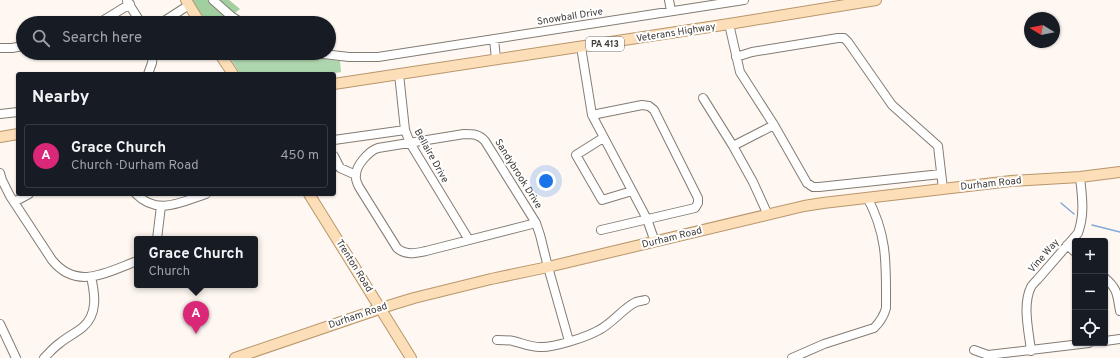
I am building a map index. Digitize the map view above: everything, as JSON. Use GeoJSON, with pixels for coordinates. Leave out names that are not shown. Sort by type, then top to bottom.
{"type":"FeatureCollection","features":[{"type":"Feature","properties":{"kind":"main road","name":"Veterans Highway"},"geometry":{"type":"LineString","coordinates":[[336,84],[581,47],[876,0]]}},
{"type":"Feature","properties":{"kind":"main road"},"geometry":{"type":"LineString","coordinates":[[187,2],[196,16]]}},
{"type":"Feature","properties":{"kind":"main road"},"geometry":{"type":"LineString","coordinates":[[224,60],[232,72]]}},
{"type":"Feature","properties":{"kind":"main road"},"geometry":{"type":"LineString","coordinates":[[0,137],[16,134]]}},
{"type":"Feature","properties":{"kind":"main road","name":"Durham Road"},"geometry":{"type":"LineString","coordinates":[[235,358],[380,308],[422,296],[810,205],[1011,181],[1080,177],[1120,172]]}},
{"type":"Feature","properties":{"kind":"main road","name":"Trenton Road"},"geometry":{"type":"LineString","coordinates":[[310,196],[411,358]]}},
{"type":"Feature","properties":{"kind":"street"},"geometry":{"type":"LineString","coordinates":[[213,0],[231,16]]}},
{"type":"Feature","properties":{"kind":"street"},"geometry":{"type":"LineString","coordinates":[[669,0],[671,11]]}},
{"type":"Feature","properties":{"kind":"street","name":"Snowball Drive"},"geometry":{"type":"LineString","coordinates":[[336,56],[349,58],[378,57],[744,0]]}},
{"type":"Feature","properties":{"kind":"street"},"geometry":{"type":"LineString","coordinates":[[109,16],[128,2],[137,16]]}},
{"type":"Feature","properties":{"kind":"street"},"geometry":{"type":"LineString","coordinates":[[170,16],[187,2]]}},
{"type":"Feature","properties":{"kind":"street"},"geometry":{"type":"LineString","coordinates":[[729,24],[740,72],[774,125],[807,183],[813,187],[941,174]]}},
{"type":"Feature","properties":{"kind":"street"},"geometry":{"type":"LineString","coordinates":[[736,57],[752,52],[844,38],[892,105],[938,146],[943,189]]}},
{"type":"Feature","properties":{"kind":"street"},"geometry":{"type":"LineString","coordinates":[[494,39],[496,59]]}},
{"type":"Feature","properties":{"kind":"street"},"geometry":{"type":"LineString","coordinates":[[0,48],[16,47]]}},
{"type":"Feature","properties":{"kind":"street"},"geometry":{"type":"LineString","coordinates":[[581,47],[592,115],[647,219],[655,242]]}},
{"type":"Feature","properties":{"kind":"street"},"geometry":{"type":"LineString","coordinates":[[149,72],[152,60]]}},
{"type":"Feature","properties":{"kind":"street","name":"Bellaire Drive"},"geometry":{"type":"LineString","coordinates":[[399,74],[405,130],[410,143],[469,240]]}},
{"type":"Feature","properties":{"kind":"street"},"geometry":{"type":"LineString","coordinates":[[703,98],[733,146],[753,182],[768,214]]}},
{"type":"Feature","properties":{"kind":"street"},"geometry":{"type":"LineString","coordinates":[[592,115],[642,105],[649,106],[654,110],[698,198],[698,203],[695,208],[601,230]]}},
{"type":"Feature","properties":{"kind":"street"},"geometry":{"type":"LineString","coordinates":[[0,114],[16,112]]}},
{"type":"Feature","properties":{"kind":"street"},"geometry":{"type":"LineString","coordinates":[[733,146],[774,125]]}},
{"type":"Feature","properties":{"kind":"street"},"geometry":{"type":"LineString","coordinates":[[336,140],[405,130]]}},
{"type":"Feature","properties":{"kind":"street","name":"Sandybrook Drive"},"geometry":{"type":"LineString","coordinates":[[536,223],[416,253],[405,253],[397,248],[356,182],[358,167],[374,150],[464,134],[471,134],[481,137],[485,141],[536,223],[569,341]]}},
{"type":"Feature","properties":{"kind":"street"},"geometry":{"type":"LineString","coordinates":[[603,138],[576,155],[602,200],[632,191]]}},
{"type":"Feature","properties":{"kind":"street"},"geometry":{"type":"LineString","coordinates":[[336,160],[340,168],[356,175]]}},
{"type":"Feature","properties":{"kind":"street"},"geometry":{"type":"LineString","coordinates":[[0,173],[5,187],[14,202],[58,268],[71,275],[91,277],[134,262]]}},
{"type":"Feature","properties":{"kind":"street","name":"Vine Way"},"geometry":{"type":"LineString","coordinates":[[1031,351],[1026,310],[1028,295],[1036,280],[1078,233],[1081,226],[1083,210],[1080,177]]}},
{"type":"Feature","properties":{"kind":"street"},"geometry":{"type":"LineString","coordinates":[[14,202],[25,196]]}},
{"type":"Feature","properties":{"kind":"street"},"geometry":{"type":"LineString","coordinates":[[138,196],[144,201],[161,206],[171,206],[200,196]]}},
{"type":"Feature","properties":{"kind":"street"},"geometry":{"type":"LineString","coordinates":[[792,358],[824,344],[874,328],[885,312],[885,249],[877,218],[867,197]]}},
{"type":"Feature","properties":{"kind":"street"},"geometry":{"type":"LineString","coordinates":[[157,236],[161,206]]}},
{"type":"Feature","properties":{"kind":"street"},"geometry":{"type":"LineString","coordinates":[[1067,245],[1072,249]]}},
{"type":"Feature","properties":{"kind":"street"},"geometry":{"type":"LineString","coordinates":[[44,358],[59,343],[83,327],[89,321],[94,307],[95,296],[91,277]]}},
{"type":"Feature","properties":{"kind":"street"},"geometry":{"type":"LineString","coordinates":[[1108,281],[1117,292],[1120,311]]}},
{"type":"Feature","properties":{"kind":"street"},"geometry":{"type":"LineString","coordinates":[[498,340],[513,341],[541,348],[569,341],[599,330],[614,320],[629,306],[636,302],[645,300]]}},
{"type":"Feature","properties":{"kind":"street"},"geometry":{"type":"LineString","coordinates":[[0,324],[16,358]]}},
{"type":"Feature","properties":{"kind":"street"},"geometry":{"type":"LineString","coordinates":[[1108,341],[1120,339]]}},
{"type":"Feature","properties":{"kind":"street"},"geometry":{"type":"LineString","coordinates":[[974,350],[988,355],[1072,345]]}},
{"type":"Feature","properties":{"kind":"green space"},"geometry":{"type":"Polygon","coordinates":[[[192,0],[229,0],[240,9],[231,16],[202,16],[192,0]]]}},
{"type":"Feature","properties":{"kind":"green space"},"geometry":{"type":"Polygon","coordinates":[[[231,60],[333,60],[340,61],[341,72],[336,73],[239,72],[231,60]]]}},
{"type":"Feature","properties":{"kind":"waterway"},"geometry":{"type":"LineString","coordinates":[[1061,203],[1074,214]]}},
{"type":"Feature","properties":{"kind":"waterway"},"geometry":{"type":"LineString","coordinates":[[1092,225],[1120,232]]}},
{"type":"Feature","properties":{"kind":"place","name":"Grace Church"},"geometry":{"type":"Point","coordinates":[196,334]}}]}
